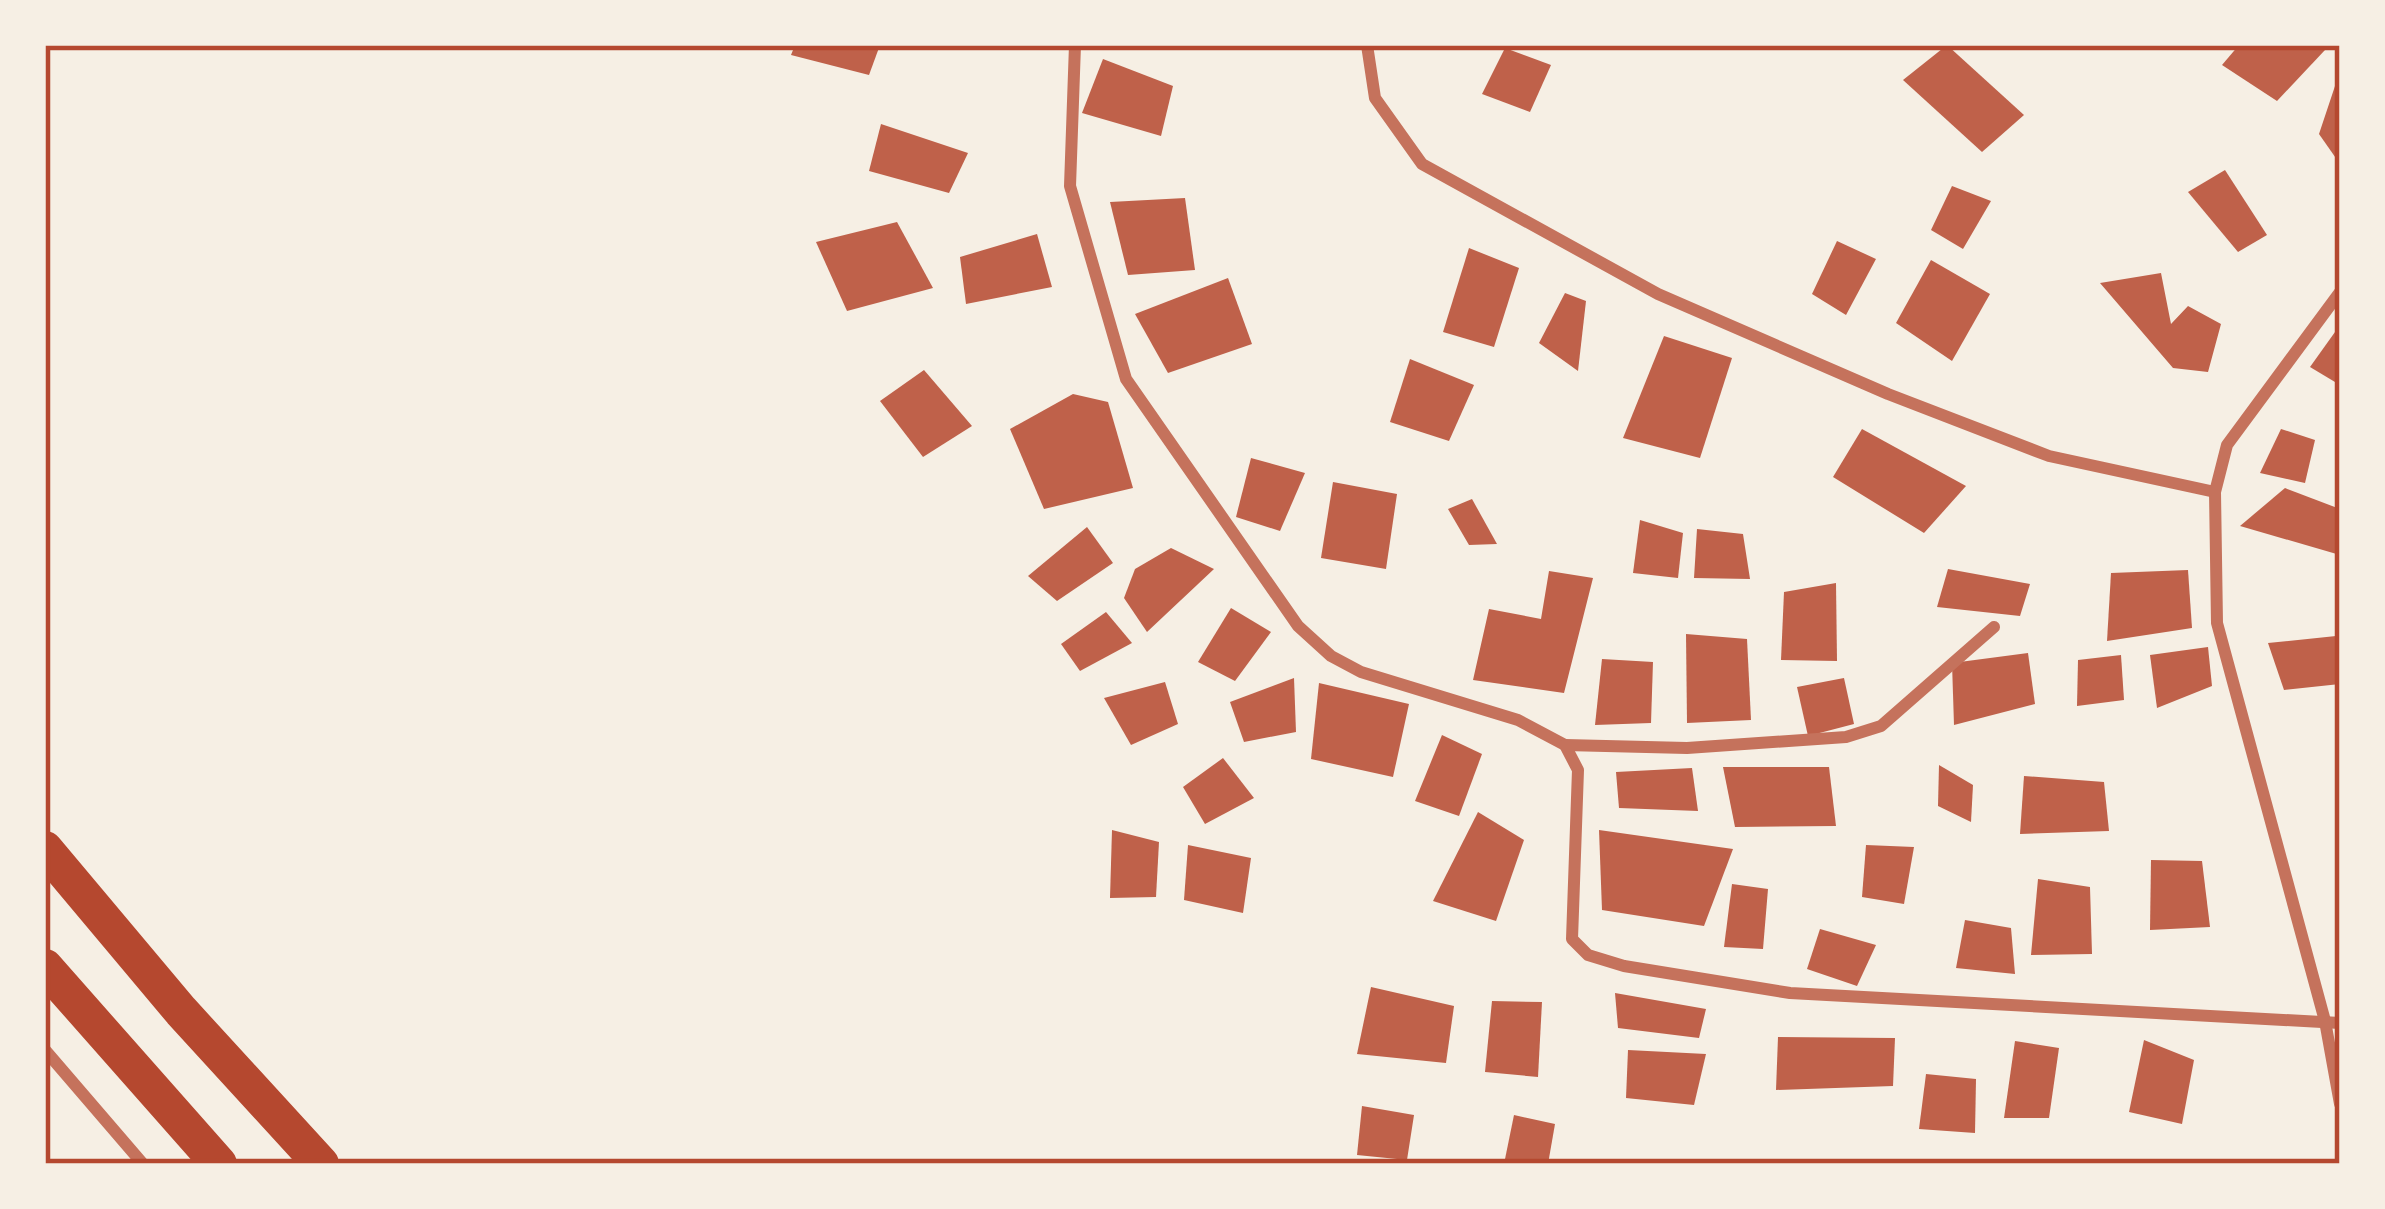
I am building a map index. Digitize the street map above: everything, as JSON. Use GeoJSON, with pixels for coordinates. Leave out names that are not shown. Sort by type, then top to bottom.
{"type":"FeatureCollection","features":[{"type":"Feature","properties":{"kind":"highway"},"geometry":{"type":"LineString","coordinates":[[45,849],[181,1011],[321,1164]]}},
{"type":"Feature","properties":{"kind":"highway"},"geometry":{"type":"LineString","coordinates":[[45,967],[219,1164]]}},
{"type":"Feature","properties":{"kind":"street"},"geometry":{"type":"LineString","coordinates":[[1075,45],[1070,186],[1126,379],[1298,626],[1331,656],[1360,673],[1518,720],[1565,745],[1687,748],[1846,737],[1881,726],[1994,627]]}},
{"type":"Feature","properties":{"kind":"street"},"geometry":{"type":"LineString","coordinates":[[1367,45],[1375,98],[1422,164],[1658,294],[1888,394],[2049,456],[2215,492]]}},
{"type":"Feature","properties":{"kind":"street"},"geometry":{"type":"LineString","coordinates":[[2340,292],[2227,445],[2215,492],[2217,622],[2325,1021],[2340,1104]]}},
{"type":"Feature","properties":{"kind":"street"},"geometry":{"type":"LineString","coordinates":[[1565,745],[1578,770],[1572,939],[1588,955],[1624,966],[1790,993],[2340,1023]]}},
{"type":"Feature","properties":{"kind":"street"},"geometry":{"type":"LineString","coordinates":[[45,1050],[143,1164]]}},
{"type":"Feature","properties":{"kind":"building"},"geometry":{"type":"Polygon","coordinates":[[[795,45],[880,45],[869,75],[791,55],[795,45]]]}},
{"type":"Feature","properties":{"kind":"building"},"geometry":{"type":"Polygon","coordinates":[[[1947,45],[2024,115],[1982,152],[1903,80],[1947,45]]]}},
{"type":"Feature","properties":{"kind":"building"},"geometry":{"type":"Polygon","coordinates":[[[2239,45],[2318,45],[2325,50],[2277,101],[2222,65],[2239,45]]]}},
{"type":"Feature","properties":{"kind":"building"},"geometry":{"type":"Polygon","coordinates":[[[1505,48],[1551,65],[1530,112],[1482,94],[1505,48]]]}},
{"type":"Feature","properties":{"kind":"building"},"geometry":{"type":"Polygon","coordinates":[[[1103,59],[1173,86],[1161,136],[1082,113],[1103,59]]]}},
{"type":"Feature","properties":{"kind":"building"},"geometry":{"type":"Polygon","coordinates":[[[2335,86],[2340,88],[2340,164],[2319,134],[2335,86]]]}},
{"type":"Feature","properties":{"kind":"building"},"geometry":{"type":"Polygon","coordinates":[[[881,124],[968,153],[949,193],[869,171],[881,124]]]}},
{"type":"Feature","properties":{"kind":"building"},"geometry":{"type":"Polygon","coordinates":[[[2225,170],[2267,235],[2238,252],[2188,192],[2225,170]]]}},
{"type":"Feature","properties":{"kind":"building"},"geometry":{"type":"Polygon","coordinates":[[[1952,186],[1991,201],[1963,249],[1931,230],[1952,186]]]}},
{"type":"Feature","properties":{"kind":"building"},"geometry":{"type":"Polygon","coordinates":[[[1185,198],[1195,270],[1128,275],[1110,202],[1185,198]]]}},
{"type":"Feature","properties":{"kind":"building"},"geometry":{"type":"Polygon","coordinates":[[[897,222],[933,288],[847,311],[816,242],[897,222]]]}},
{"type":"Feature","properties":{"kind":"building"},"geometry":{"type":"Polygon","coordinates":[[[1037,234],[1052,287],[966,304],[960,257],[1037,234]]]}},
{"type":"Feature","properties":{"kind":"building"},"geometry":{"type":"Polygon","coordinates":[[[1837,241],[1876,259],[1846,315],[1812,294],[1837,241]]]}},
{"type":"Feature","properties":{"kind":"building"},"geometry":{"type":"Polygon","coordinates":[[[1469,248],[1519,268],[1494,347],[1443,332],[1469,248]]]}},
{"type":"Feature","properties":{"kind":"building"},"geometry":{"type":"Polygon","coordinates":[[[1931,260],[1990,294],[1952,361],[1896,323],[1931,260]]]}},
{"type":"Feature","properties":{"kind":"building"},"geometry":{"type":"Polygon","coordinates":[[[2161,273],[2171,324],[2188,306],[2221,324],[2208,372],[2173,368],[2100,283],[2161,273]]]}},
{"type":"Feature","properties":{"kind":"building"},"geometry":{"type":"Polygon","coordinates":[[[1228,278],[1252,344],[1168,373],[1135,314],[1228,278]]]}},
{"type":"Feature","properties":{"kind":"building"},"geometry":{"type":"Polygon","coordinates":[[[1565,293],[1586,301],[1578,371],[1539,343],[1565,293]]]}},
{"type":"Feature","properties":{"kind":"building"},"geometry":{"type":"Polygon","coordinates":[[[2340,325],[2340,385],[2310,367],[2340,325]]]}},
{"type":"Feature","properties":{"kind":"building"},"geometry":{"type":"Polygon","coordinates":[[[1664,336],[1732,358],[1700,458],[1623,438],[1664,336]]]}},
{"type":"Feature","properties":{"kind":"building"},"geometry":{"type":"Polygon","coordinates":[[[1410,359],[1474,385],[1449,441],[1390,422],[1410,359]]]}},
{"type":"Feature","properties":{"kind":"building"},"geometry":{"type":"Polygon","coordinates":[[[924,370],[972,426],[923,457],[880,401],[924,370]]]}},
{"type":"Feature","properties":{"kind":"building"},"geometry":{"type":"Polygon","coordinates":[[[1073,394],[1108,402],[1133,488],[1044,509],[1010,429],[1073,394]]]}},
{"type":"Feature","properties":{"kind":"building"},"geometry":{"type":"Polygon","coordinates":[[[1862,429],[1966,486],[1924,533],[1833,477],[1862,429]]]}},
{"type":"Feature","properties":{"kind":"building"},"geometry":{"type":"Polygon","coordinates":[[[2281,429],[2315,440],[2305,483],[2260,473],[2281,429]]]}},
{"type":"Feature","properties":{"kind":"building"},"geometry":{"type":"Polygon","coordinates":[[[1251,458],[1305,473],[1280,531],[1236,517],[1251,458]]]}},
{"type":"Feature","properties":{"kind":"building"},"geometry":{"type":"Polygon","coordinates":[[[1333,482],[1397,494],[1386,569],[1321,558],[1333,482]]]}},
{"type":"Feature","properties":{"kind":"building"},"geometry":{"type":"Polygon","coordinates":[[[2285,488],[2340,509],[2340,555],[2240,526],[2285,488]]]}},
{"type":"Feature","properties":{"kind":"building"},"geometry":{"type":"Polygon","coordinates":[[[1472,499],[1497,544],[1469,545],[1448,509],[1472,499]]]}},
{"type":"Feature","properties":{"kind":"building"},"geometry":{"type":"Polygon","coordinates":[[[1640,520],[1683,533],[1678,578],[1633,573],[1640,520]]]}},
{"type":"Feature","properties":{"kind":"building"},"geometry":{"type":"Polygon","coordinates":[[[1087,527],[1113,563],[1057,601],[1028,576],[1087,527]]]}},
{"type":"Feature","properties":{"kind":"building"},"geometry":{"type":"Polygon","coordinates":[[[1697,529],[1743,534],[1750,579],[1694,578],[1697,529]]]}},
{"type":"Feature","properties":{"kind":"building"},"geometry":{"type":"Polygon","coordinates":[[[1171,548],[1214,569],[1147,632],[1124,598],[1135,569],[1171,548]]]}},
{"type":"Feature","properties":{"kind":"building"},"geometry":{"type":"Polygon","coordinates":[[[1948,569],[2030,584],[2020,616],[1937,607],[1948,569]]]}},
{"type":"Feature","properties":{"kind":"building"},"geometry":{"type":"Polygon","coordinates":[[[2188,570],[2192,628],[2107,641],[2111,573],[2188,570]]]}},
{"type":"Feature","properties":{"kind":"building"},"geometry":{"type":"Polygon","coordinates":[[[1549,571],[1593,578],[1564,693],[1473,680],[1489,609],[1541,619],[1549,571]]]}},
{"type":"Feature","properties":{"kind":"building"},"geometry":{"type":"Polygon","coordinates":[[[1836,583],[1837,661],[1781,660],[1784,592],[1836,583]]]}},
{"type":"Feature","properties":{"kind":"building"},"geometry":{"type":"Polygon","coordinates":[[[1231,608],[1271,632],[1235,681],[1198,662],[1231,608]]]}},
{"type":"Feature","properties":{"kind":"building"},"geometry":{"type":"Polygon","coordinates":[[[1106,612],[1132,643],[1080,671],[1061,644],[1106,612]]]}},
{"type":"Feature","properties":{"kind":"building"},"geometry":{"type":"Polygon","coordinates":[[[1686,634],[1747,639],[1751,720],[1687,723],[1686,634]]]}},
{"type":"Feature","properties":{"kind":"building"},"geometry":{"type":"Polygon","coordinates":[[[2336,636],[2340,684],[2284,690],[2268,643],[2336,636]]]}},
{"type":"Feature","properties":{"kind":"building"},"geometry":{"type":"Polygon","coordinates":[[[2208,647],[2212,686],[2157,708],[2150,655],[2208,647]]]}},
{"type":"Feature","properties":{"kind":"building"},"geometry":{"type":"Polygon","coordinates":[[[2028,653],[2035,704],[1954,725],[1952,663],[2028,653]]]}},
{"type":"Feature","properties":{"kind":"building"},"geometry":{"type":"Polygon","coordinates":[[[2121,655],[2124,700],[2077,706],[2078,660],[2121,655]]]}},
{"type":"Feature","properties":{"kind":"building"},"geometry":{"type":"Polygon","coordinates":[[[1602,659],[1653,662],[1651,723],[1595,725],[1602,659]]]}},
{"type":"Feature","properties":{"kind":"building"},"geometry":{"type":"Polygon","coordinates":[[[1294,678],[1296,732],[1244,742],[1230,702],[1294,678]]]}},
{"type":"Feature","properties":{"kind":"building"},"geometry":{"type":"Polygon","coordinates":[[[1844,678],[1854,724],[1808,736],[1797,687],[1844,678]]]}},
{"type":"Feature","properties":{"kind":"building"},"geometry":{"type":"Polygon","coordinates":[[[1165,682],[1178,724],[1131,745],[1104,698],[1165,682]]]}},
{"type":"Feature","properties":{"kind":"building"},"geometry":{"type":"Polygon","coordinates":[[[1319,683],[1409,704],[1393,777],[1311,759],[1319,683]]]}},
{"type":"Feature","properties":{"kind":"building"},"geometry":{"type":"Polygon","coordinates":[[[1442,735],[1482,754],[1459,816],[1415,801],[1442,735]]]}},
{"type":"Feature","properties":{"kind":"building"},"geometry":{"type":"Polygon","coordinates":[[[1223,758],[1254,798],[1205,824],[1183,787],[1223,758]]]}},
{"type":"Feature","properties":{"kind":"building"},"geometry":{"type":"Polygon","coordinates":[[[1939,765],[1973,785],[1971,822],[1938,806],[1939,765]]]}},
{"type":"Feature","properties":{"kind":"building"},"geometry":{"type":"Polygon","coordinates":[[[1723,767],[1829,767],[1836,826],[1735,827],[1723,767]]]}},
{"type":"Feature","properties":{"kind":"building"},"geometry":{"type":"Polygon","coordinates":[[[1692,768],[1698,811],[1619,808],[1616,772],[1692,768]]]}},
{"type":"Feature","properties":{"kind":"building"},"geometry":{"type":"Polygon","coordinates":[[[2024,776],[2104,782],[2109,831],[2020,834],[2024,776]]]}},
{"type":"Feature","properties":{"kind":"building"},"geometry":{"type":"Polygon","coordinates":[[[1478,812],[1524,840],[1496,921],[1433,901],[1478,812]]]}},
{"type":"Feature","properties":{"kind":"building"},"geometry":{"type":"Polygon","coordinates":[[[1112,830],[1159,842],[1156,897],[1110,898],[1112,830]]]}},
{"type":"Feature","properties":{"kind":"building"},"geometry":{"type":"Polygon","coordinates":[[[1599,830],[1733,849],[1704,926],[1602,910],[1599,830]]]}},
{"type":"Feature","properties":{"kind":"building"},"geometry":{"type":"Polygon","coordinates":[[[1188,845],[1251,858],[1243,913],[1184,900],[1188,845]]]}},
{"type":"Feature","properties":{"kind":"building"},"geometry":{"type":"Polygon","coordinates":[[[1866,845],[1914,847],[1904,904],[1862,897],[1866,845]]]}},
{"type":"Feature","properties":{"kind":"building"},"geometry":{"type":"Polygon","coordinates":[[[2151,860],[2202,861],[2210,927],[2150,930],[2151,860]]]}},
{"type":"Feature","properties":{"kind":"building"},"geometry":{"type":"Polygon","coordinates":[[[2038,879],[2090,887],[2092,954],[2031,955],[2038,879]]]}},
{"type":"Feature","properties":{"kind":"building"},"geometry":{"type":"Polygon","coordinates":[[[1732,884],[1768,889],[1763,949],[1724,947],[1732,884]]]}},
{"type":"Feature","properties":{"kind":"building"},"geometry":{"type":"Polygon","coordinates":[[[1965,920],[2011,928],[2015,974],[1956,968],[1965,920]]]}},
{"type":"Feature","properties":{"kind":"building"},"geometry":{"type":"Polygon","coordinates":[[[1820,929],[1876,945],[1857,986],[1807,969],[1820,929]]]}},
{"type":"Feature","properties":{"kind":"building"},"geometry":{"type":"Polygon","coordinates":[[[1371,987],[1454,1006],[1446,1063],[1357,1054],[1371,987]]]}},
{"type":"Feature","properties":{"kind":"building"},"geometry":{"type":"Polygon","coordinates":[[[1615,993],[1706,1009],[1699,1038],[1618,1028],[1615,993]]]}},
{"type":"Feature","properties":{"kind":"building"},"geometry":{"type":"Polygon","coordinates":[[[1492,1001],[1542,1002],[1538,1077],[1485,1072],[1492,1001]]]}},
{"type":"Feature","properties":{"kind":"building"},"geometry":{"type":"Polygon","coordinates":[[[1778,1037],[1895,1038],[1893,1086],[1776,1090],[1778,1037]]]}},
{"type":"Feature","properties":{"kind":"building"},"geometry":{"type":"Polygon","coordinates":[[[2144,1040],[2194,1060],[2182,1124],[2129,1112],[2144,1040]]]}},
{"type":"Feature","properties":{"kind":"building"},"geometry":{"type":"Polygon","coordinates":[[[2015,1041],[2059,1048],[2049,1118],[2004,1118],[2015,1041]]]}},
{"type":"Feature","properties":{"kind":"building"},"geometry":{"type":"Polygon","coordinates":[[[1628,1050],[1706,1054],[1694,1105],[1626,1098],[1628,1050]]]}},
{"type":"Feature","properties":{"kind":"building"},"geometry":{"type":"Polygon","coordinates":[[[1926,1074],[1976,1079],[1975,1133],[1919,1129],[1926,1074]]]}},
{"type":"Feature","properties":{"kind":"building"},"geometry":{"type":"Polygon","coordinates":[[[1362,1106],[1414,1115],[1407,1160],[1357,1155],[1362,1106]]]}},
{"type":"Feature","properties":{"kind":"building"},"geometry":{"type":"Polygon","coordinates":[[[1514,1115],[1555,1124],[1548,1164],[1504,1164],[1514,1115]]]}}]}
